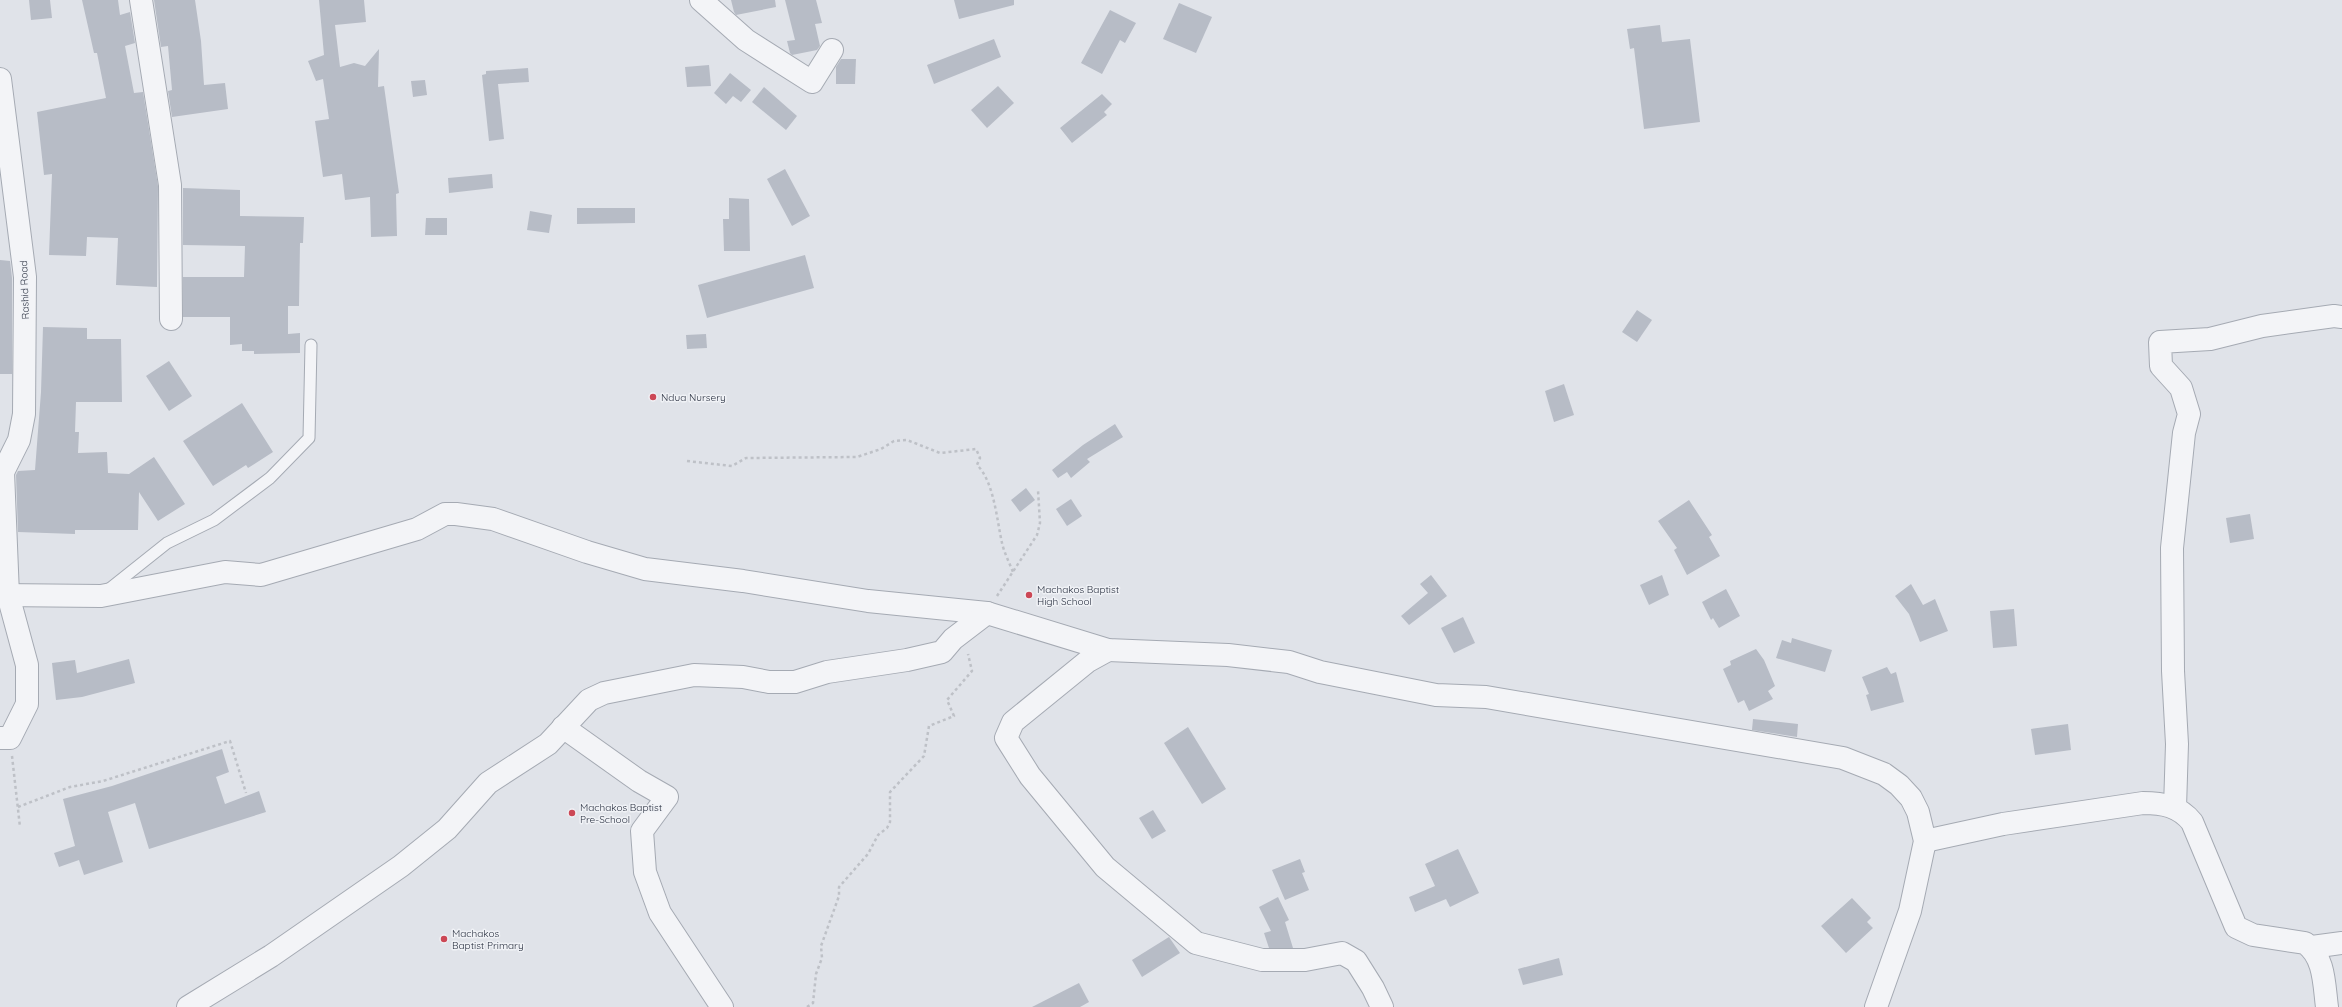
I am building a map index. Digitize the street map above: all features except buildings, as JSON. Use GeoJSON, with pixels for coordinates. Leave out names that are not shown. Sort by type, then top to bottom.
{"type":"FeatureCollection","features":[{"type":"Feature","properties":{"kind":"street"},"geometry":{"type":"LineString","coordinates":[[141,0],[170,185],[171,319]]}},
{"type":"Feature","properties":{"kind":"street"},"geometry":{"type":"LineString","coordinates":[[702,0],[746,40],[812,82],[832,50]]}},
{"type":"Feature","properties":{"kind":"street","name":"Rashid Road"},"geometry":{"type":"LineString","coordinates":[[0,78],[25,277],[24,414],[19,440],[1,472]]}},
{"type":"Feature","properties":{"kind":"street"},"geometry":{"type":"LineString","coordinates":[[2175,808],[2177,744],[2173,671],[2172,548],[2184,434],[2189,414],[2181,388],[2161,366],[2160,342],[2210,339],[2262,326],[2334,316],[2342,317]]}},
{"type":"Feature","properties":{"kind":"street"},"geometry":{"type":"LineString","coordinates":[[1,472],[4,595],[27,665],[27,704],[5,738]]}},
{"type":"Feature","properties":{"kind":"street"},"geometry":{"type":"LineString","coordinates":[[4,595],[101,596],[225,572],[261,575],[417,528],[445,514],[456,514],[493,519],[587,552],[645,569],[743,581],[868,601],[987,614],[1108,650],[1228,655],[1289,662],[1320,672],[1436,695],[1486,697],[1843,758],[1884,774],[1899,785],[1911,798],[1918,812],[1925,841],[1910,911],[1876,1007]]}},
{"type":"Feature","properties":{"kind":"street"},"geometry":{"type":"LineString","coordinates":[[188,1007],[271,956],[401,866],[447,829],[488,783],[548,744],[589,700],[604,693],[694,675],[743,677],[769,682],[795,682],[827,672],[907,660],[942,652],[953,639],[987,614]]}},
{"type":"Feature","properties":{"kind":"street"},"geometry":{"type":"LineString","coordinates":[[1108,650],[1088,661],[1013,722],[1006,738],[1030,776],[1105,867],[1196,943],[1262,960],[1305,960],[1342,953],[1356,962],[1373,988],[1382,1007]]}},
{"type":"Feature","properties":{"kind":"street"},"geometry":{"type":"LineString","coordinates":[[563,727],[639,781],[667,797],[642,831],[645,872],[660,912],[668,928],[722,1007]]}},
{"type":"Feature","properties":{"kind":"street"},"geometry":{"type":"LineString","coordinates":[[1925,841],[2003,824],[2143,803],[2157,803],[2175,808],[2185,813],[2192,822],[2236,927],[2253,935],[2305,943],[2312,947],[2319,958],[2327,1007]]}},
{"type":"Feature","properties":{"kind":"street"},"geometry":{"type":"LineString","coordinates":[[2312,947],[2342,943]]}},
{"type":"Feature","properties":{"kind":"lane"},"geometry":{"type":"LineString","coordinates":[[101,596],[167,543],[214,520],[270,478],[309,438],[310,345]]}},
{"type":"Feature","properties":{"kind":"path"},"geometry":{"type":"LineString","coordinates":[[687,461],[732,466],[746,458],[857,457],[881,449],[894,441],[907,440],[940,453],[976,449],[980,458],[977,465],[984,472],[989,486],[998,513],[1002,543],[1013,572]]}},
{"type":"Feature","properties":{"kind":"path"},"geometry":{"type":"LineString","coordinates":[[987,614],[1037,535],[1040,523],[1038,490]]}},
{"type":"Feature","properties":{"kind":"path"},"geometry":{"type":"LineString","coordinates":[[808,1007],[813,1003],[816,974],[822,958],[822,946],[839,896],[839,887],[868,854],[878,835],[887,828],[890,822],[890,792],[924,756],[929,726],[954,716],[947,700],[972,671],[968,652],[953,639]]}},
{"type":"Feature","properties":{"kind":"path"},"geometry":{"type":"LineString","coordinates":[[5,738],[18,807],[20,827]]}},
{"type":"Feature","properties":{"kind":"path"},"geometry":{"type":"LineString","coordinates":[[18,807],[70,787],[103,781],[230,741],[246,793]]}},
{"type":"Feature","properties":{"kind":"place","name":"Ndua Nursery"},"geometry":{"type":"Point","coordinates":[653,397]}},
{"type":"Feature","properties":{"kind":"place","name":"Machakos Baptist High School"},"geometry":{"type":"Point","coordinates":[1029,595]}},
{"type":"Feature","properties":{"kind":"place","name":"Machakos Baptist Pre-School"},"geometry":{"type":"Point","coordinates":[572,813]}},
{"type":"Feature","properties":{"kind":"place","name":"Machakos Baptist Primary"},"geometry":{"type":"Point","coordinates":[444,939]}}]}
